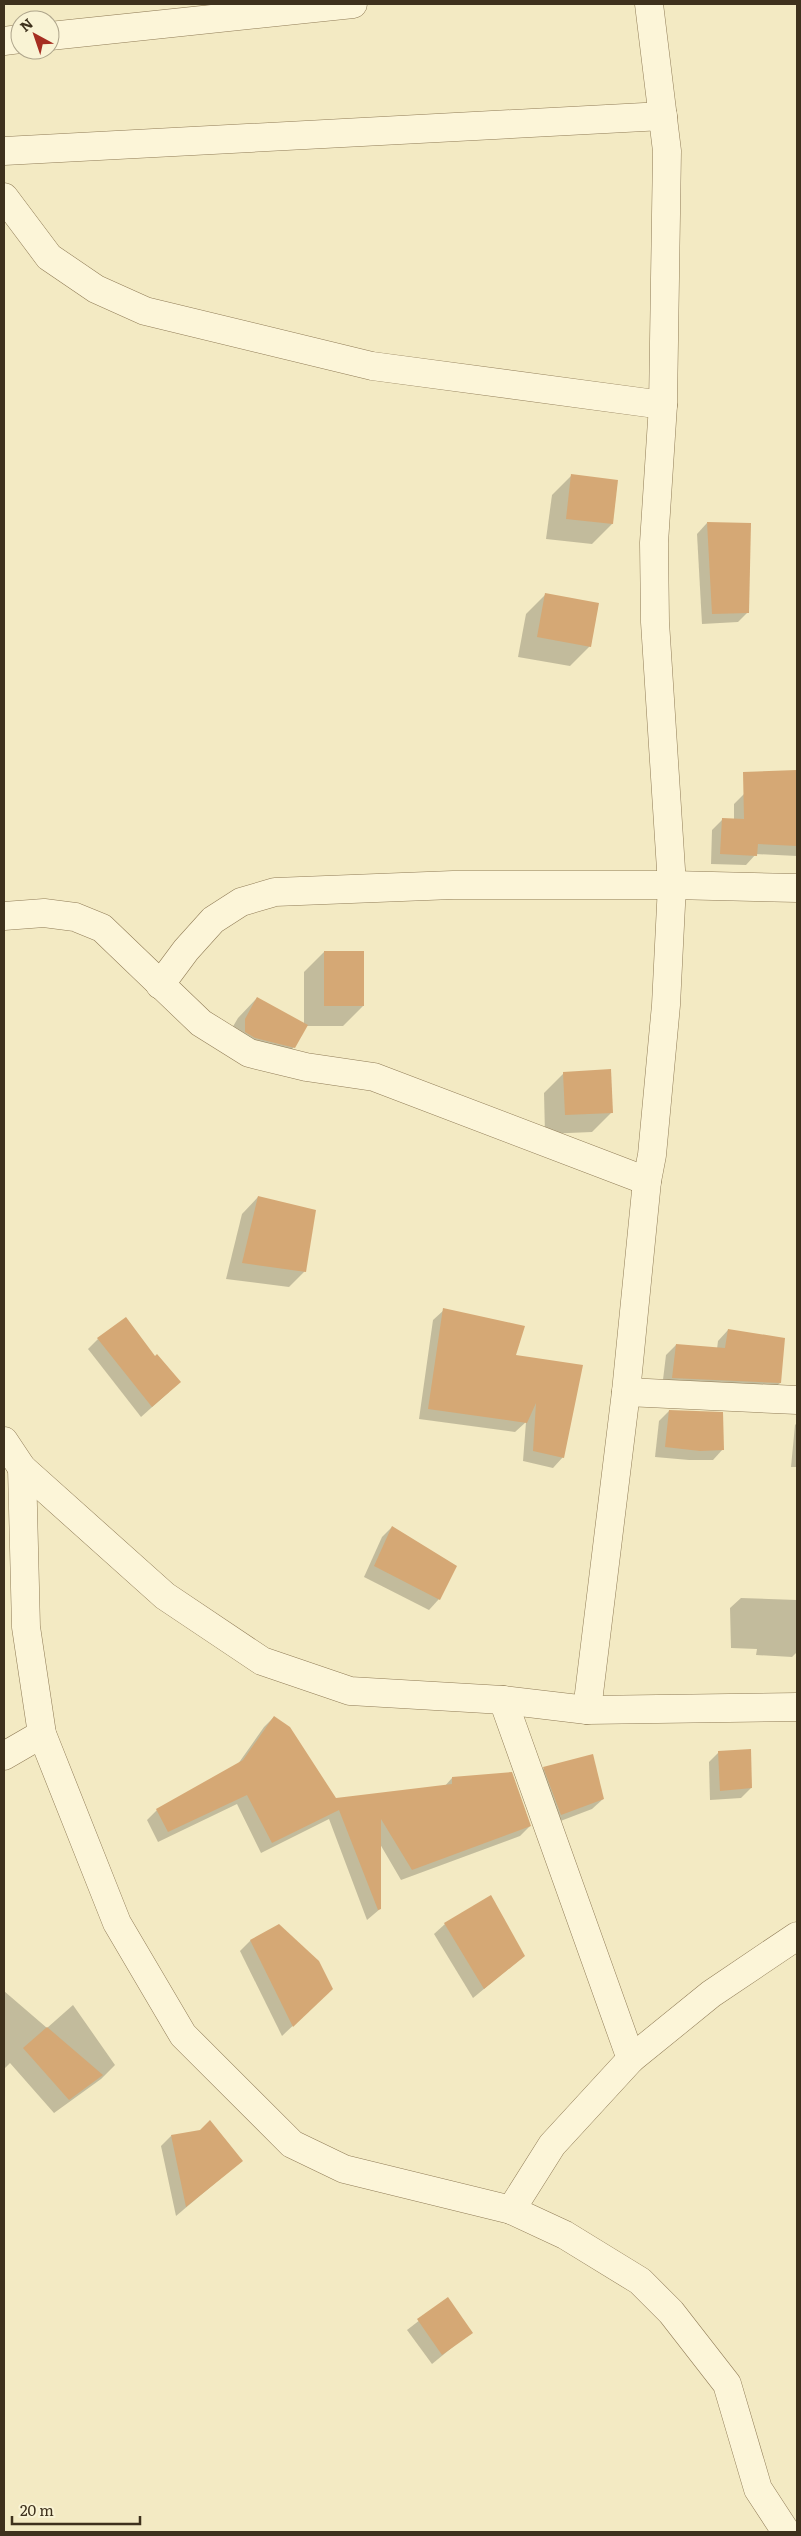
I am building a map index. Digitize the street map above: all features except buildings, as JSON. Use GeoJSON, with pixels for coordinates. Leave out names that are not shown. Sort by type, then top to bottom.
{"type":"FeatureCollection","features":[{"type":"Feature","properties":{"kind":"street"},"geometry":{"type":"LineString","coordinates":[[60,35],[353,4]]}},
{"type":"Feature","properties":{"kind":"street"},"geometry":{"type":"LineString","coordinates":[[587,1710],[626,1392],[647,1182],[652,1155],[666,1005],[672,884],[654,563],[663,405],[667,151],[649,4]]}},
{"type":"Feature","properties":{"kind":"street"},"geometry":{"type":"LineString","coordinates":[[4,151],[662,116]]}},
{"type":"Feature","properties":{"kind":"street"},"geometry":{"type":"LineString","coordinates":[[4,198],[49,257],[96,289],[145,311],[372,366],[663,405]]}},
{"type":"Feature","properties":{"kind":"street"},"geometry":{"type":"LineString","coordinates":[[160,985],[186,950],[213,920],[241,902],[275,892],[453,885],[672,884],[797,888]]}},
{"type":"Feature","properties":{"kind":"street"},"geometry":{"type":"LineString","coordinates":[[4,916],[44,912],[75,917],[102,928],[201,1023],[249,1053],[306,1067],[374,1077],[647,1182]]}},
{"type":"Feature","properties":{"kind":"street"},"geometry":{"type":"LineString","coordinates":[[626,1392],[797,1400]]}},
{"type":"Feature","properties":{"kind":"street"},"geometry":{"type":"LineString","coordinates":[[4,1441],[22,1468],[165,1596],[262,1661],[350,1691],[504,1700],[587,1710],[797,1707]]}},
{"type":"Feature","properties":{"kind":"street"},"geometry":{"type":"LineString","coordinates":[[22,1468],[26,1627],[42,1734],[117,1923],[184,2035],[292,2144],[344,2169],[511,2210],[565,2235],[608,2260],[640,2282],[671,2312],[727,2384],[758,2489],[786,2532]]}},
{"type":"Feature","properties":{"kind":"street"},"geometry":{"type":"LineString","coordinates":[[504,1700],[631,2059]]}},
{"type":"Feature","properties":{"kind":"street"},"geometry":{"type":"LineString","coordinates":[[4,1756],[42,1734]]}},
{"type":"Feature","properties":{"kind":"street"},"geometry":{"type":"LineString","coordinates":[[511,2210],[552,2145],[631,2059],[711,1994],[797,1936]]}}]}
